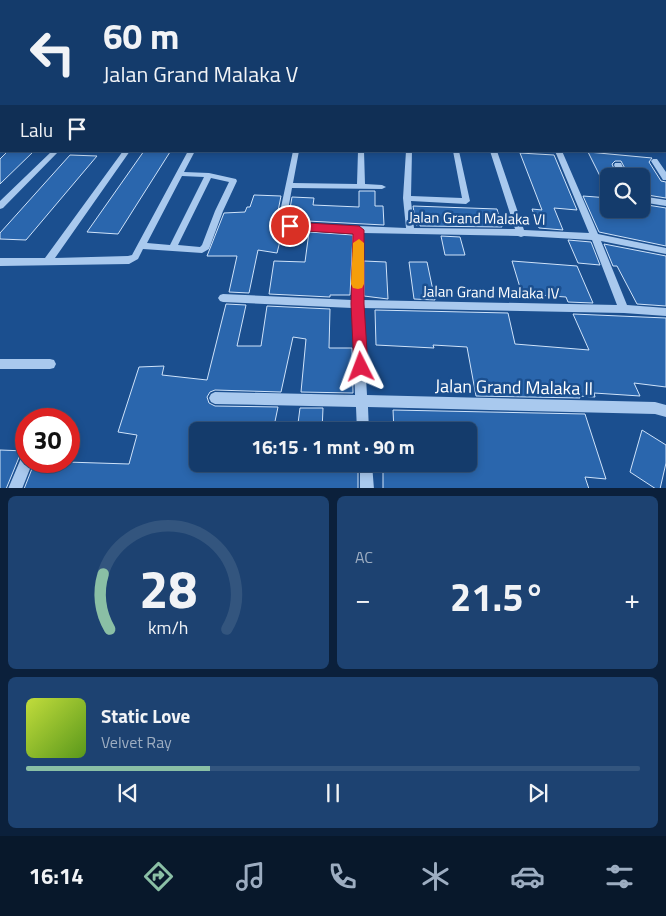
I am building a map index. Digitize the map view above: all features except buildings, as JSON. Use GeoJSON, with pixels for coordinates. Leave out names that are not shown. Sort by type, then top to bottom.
{"type":"FeatureCollection","features":[{"type":"Feature","properties":{"kind":"street"},"geometry":{"type":"LineString","coordinates":[[0,206],[55,152]]}},
{"type":"Feature","properties":{"kind":"street"},"geometry":{"type":"LineString","coordinates":[[47,262],[125,152]]}},
{"type":"Feature","properties":{"kind":"street"},"geometry":{"type":"LineString","coordinates":[[0,262],[129,260],[135,257],[191,152]]}},
{"type":"Feature","properties":{"kind":"street"},"geometry":{"type":"LineString","coordinates":[[290,226],[284,225],[282,221],[296,152]]}},
{"type":"Feature","properties":{"kind":"street"},"geometry":{"type":"LineString","coordinates":[[361,152],[361,186]]}},
{"type":"Feature","properties":{"kind":"street"},"geometry":{"type":"LineString","coordinates":[[409,152],[407,198],[410,230]]}},
{"type":"Feature","properties":{"kind":"street"},"geometry":{"type":"LineString","coordinates":[[407,198],[466,201],[456,152]]}},
{"type":"Feature","properties":{"kind":"street"},"geometry":{"type":"LineString","coordinates":[[493,152],[521,234]]}},
{"type":"Feature","properties":{"kind":"street"},"geometry":{"type":"LineString","coordinates":[[558,152],[624,309],[666,312]]}},
{"type":"Feature","properties":{"kind":"street"},"geometry":{"type":"LineString","coordinates":[[655,161],[666,178]]}},
{"type":"Feature","properties":{"kind":"street"},"geometry":{"type":"LineString","coordinates":[[141,246],[202,250],[206,247],[219,211],[233,181],[209,175],[180,174]]}},
{"type":"Feature","properties":{"kind":"street"},"geometry":{"type":"LineString","coordinates":[[172,249],[209,175]]}},
{"type":"Feature","properties":{"kind":"street"},"geometry":{"type":"LineString","coordinates":[[289,185],[382,187]]}},
{"type":"Feature","properties":{"kind":"street"},"geometry":{"type":"LineString","coordinates":[[650,200],[666,203]]}},
{"type":"Feature","properties":{"kind":"street","name":"Jalan Grand Malaka VI"},"geometry":{"type":"LineString","coordinates":[[290,226],[359,230],[547,233],[595,237],[666,251]]}},
{"type":"Feature","properties":{"kind":"street"},"geometry":{"type":"LineString","coordinates":[[359,230],[357,304],[362,422]]}},
{"type":"Feature","properties":{"kind":"street","name":"Jalan Grand Malaka IV"},"geometry":{"type":"LineString","coordinates":[[223,298],[357,304],[624,309]]}},
{"type":"Feature","properties":{"kind":"street"},"geometry":{"type":"LineString","coordinates":[[0,364],[50,364]]}},
{"type":"Feature","properties":{"kind":"street"},"geometry":{"type":"LineString","coordinates":[[215,398],[361,401]]}},
{"type":"Feature","properties":{"kind":"street","name":"Jalan Grand Malaka II"},"geometry":{"type":"LineString","coordinates":[[361,401],[655,408],[666,412]]}},
{"type":"Feature","properties":{"kind":"street"},"geometry":{"type":"LineString","coordinates":[[366,472],[367,488]]}},
{"type":"Feature","properties":{"kind":"street"},"geometry":{"type":"LineString","coordinates":[[15,488],[22,473]]}},
{"type":"Feature","properties":{"kind":"slow traffic"},"geometry":{"type":"LineString","coordinates":[[358,284],[359,243]]}},
{"type":"Feature","properties":{"kind":"route"},"geometry":{"type":"LineString","coordinates":[[290,226],[359,230],[357,304],[361,367]]}}]}
